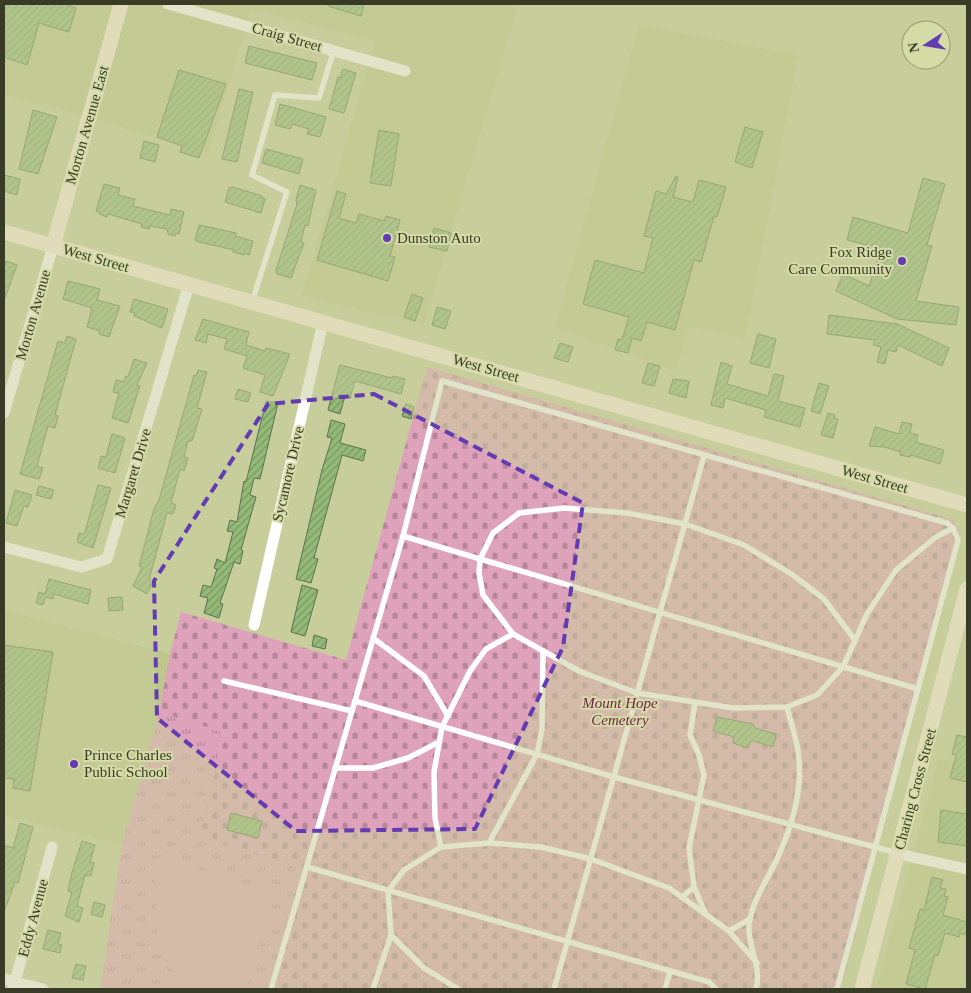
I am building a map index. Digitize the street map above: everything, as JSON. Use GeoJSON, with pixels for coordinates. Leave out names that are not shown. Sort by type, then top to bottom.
{"type":"FeatureCollection","features":[{"type":"Feature","properties":{"kind":"main road","name":"Morton Avenue East"},"geometry":{"type":"LineString","coordinates":[[53,246],[121,4]]}},
{"type":"Feature","properties":{"kind":"main road","name":"West Street"},"geometry":{"type":"LineString","coordinates":[[4,232],[967,505]]}},
{"type":"Feature","properties":{"kind":"main road","name":"Charing Cross Street"},"geometry":{"type":"LineString","coordinates":[[862,989],[967,589]]}},
{"type":"Feature","properties":{"kind":"street","name":"Craig Street"},"geometry":{"type":"LineString","coordinates":[[168,4],[405,71]]}},
{"type":"Feature","properties":{"kind":"street","name":"Morton Avenue"},"geometry":{"type":"LineString","coordinates":[[4,413],[53,246]]}},
{"type":"Feature","properties":{"kind":"street","name":"Margaret Drive"},"geometry":{"type":"LineString","coordinates":[[4,547],[81,568],[107,559],[189,284]]}},
{"type":"Feature","properties":{"kind":"street","name":"Sycamore Drive"},"geometry":{"type":"LineString","coordinates":[[254,625],[323,322]]}},
{"type":"Feature","properties":{"kind":"street","name":"Eddy Avenue"},"geometry":{"type":"LineString","coordinates":[[14,986],[52,847]]}},
{"type":"Feature","properties":{"kind":"street"},"geometry":{"type":"LineString","coordinates":[[898,854],[967,869]]}},
{"type":"Feature","properties":{"kind":"street"},"geometry":{"type":"LineString","coordinates":[[4,978],[14,986],[43,989]]}},
{"type":"Feature","properties":{"kind":"lane"},"geometry":{"type":"LineString","coordinates":[[252,302],[288,192],[252,175],[275,95],[319,98],[334,50]]}},
{"type":"Feature","properties":{"kind":"lane"},"geometry":{"type":"LineString","coordinates":[[271,989],[402,536],[442,381],[947,523],[953,528],[958,540],[838,989]]}},
{"type":"Feature","properties":{"kind":"lane"},"geometry":{"type":"LineString","coordinates":[[554,989],[704,456]]}},
{"type":"Feature","properties":{"kind":"lane"},"geometry":{"type":"LineString","coordinates":[[855,640],[824,599],[792,574],[744,546],[685,524],[626,513],[564,508],[519,513],[493,533],[480,559],[479,573],[483,595],[513,634],[579,671],[637,693],[733,708],[787,707],[817,695],[843,667],[867,614],[896,570],[936,537],[953,528]]}},
{"type":"Feature","properties":{"kind":"lane"},"geometry":{"type":"LineString","coordinates":[[402,536],[918,689]]}},
{"type":"Feature","properties":{"kind":"lane"},"geometry":{"type":"LineString","coordinates":[[441,847],[435,818],[434,782],[442,727],[470,671],[486,649],[513,634]]}},
{"type":"Feature","properties":{"kind":"lane"},"geometry":{"type":"LineString","coordinates":[[373,638],[424,676],[448,716]]}},
{"type":"Feature","properties":{"kind":"lane"},"geometry":{"type":"LineString","coordinates":[[489,843],[537,754],[542,730],[543,651]]}},
{"type":"Feature","properties":{"kind":"lane"},"geometry":{"type":"LineString","coordinates":[[224,681],[352,711]]}},
{"type":"Feature","properties":{"kind":"lane"},"geometry":{"type":"LineString","coordinates":[[355,701],[614,777],[898,854]]}},
{"type":"Feature","properties":{"kind":"lane"},"geometry":{"type":"LineString","coordinates":[[695,703],[690,735],[699,755],[704,775],[689,848],[694,887],[706,914]]}},
{"type":"Feature","properties":{"kind":"lane"},"geometry":{"type":"LineString","coordinates":[[756,989],[757,963],[748,927],[755,900],[777,860],[791,826],[796,801],[799,760],[787,707]]}},
{"type":"Feature","properties":{"kind":"lane"},"geometry":{"type":"LineString","coordinates":[[335,768],[373,768],[408,758],[440,742]]}},
{"type":"Feature","properties":{"kind":"lane"},"geometry":{"type":"LineString","coordinates":[[373,989],[391,935],[388,892],[404,870],[441,847],[489,843],[541,848],[591,859],[669,888],[730,931],[757,963]]}},
{"type":"Feature","properties":{"kind":"lane"},"geometry":{"type":"LineString","coordinates":[[306,867],[388,892],[709,982],[716,989]]}},
{"type":"Feature","properties":{"kind":"lane"},"geometry":{"type":"LineString","coordinates":[[682,897],[694,887]]}},
{"type":"Feature","properties":{"kind":"lane"},"geometry":{"type":"LineString","coordinates":[[730,931],[750,919]]}},
{"type":"Feature","properties":{"kind":"lane"},"geometry":{"type":"LineString","coordinates":[[391,935],[424,968],[458,989]]}},
{"type":"Feature","properties":{"kind":"lane"},"geometry":{"type":"LineString","coordinates":[[665,989],[670,972]]}},
{"type":"Feature","properties":{"kind":"highlighted area"},"geometry":{"type":"Polygon","coordinates":[[[374,394],[583,503],[563,647],[475,829],[296,831],[157,718],[154,581],[268,404],[374,394]]]}},
{"type":"Feature","properties":{"kind":"shaded area"},"geometry":{"type":"Polygon","coordinates":[[[4,4],[518,4],[424,325],[302,296],[375,41],[251,9],[208,154],[78,114],[4,95],[4,4]]]}},
{"type":"Feature","properties":{"kind":"shaded area"},"geometry":{"type":"Polygon","coordinates":[[[639,25],[798,55],[745,339],[689,326],[676,371],[555,328],[639,25]]]}},
{"type":"Feature","properties":{"kind":"shaded area","name":"Prince Charles Public School"},"geometry":{"type":"Polygon","coordinates":[[[4,610],[170,654],[159,712],[122,844],[4,816],[4,610]]]}},
{"type":"Feature","properties":{"kind":"shaded area"},"geometry":{"type":"Polygon","coordinates":[[[939,758],[967,766],[967,989],[876,989],[939,758]]]}},
{"type":"Feature","properties":{"kind":"green space","name":"Mount Hope Cemetery"},"geometry":{"type":"Polygon","coordinates":[[[427,367],[954,520],[960,533],[841,989],[266,989],[302,869],[199,837],[225,733],[159,712],[170,654],[181,612],[346,660],[427,367]]]}},
{"type":"Feature","properties":{"kind":"green space"},"geometry":{"type":"Polygon","coordinates":[[[159,712],[225,733],[199,837],[303,869],[266,989],[100,989],[122,844],[159,712]]]}},
{"type":"Feature","properties":{"kind":"green space"},"geometry":{"type":"Polygon","coordinates":[[[156,857],[274,892],[245,989],[184,989],[172,972],[156,926],[156,857]]]}},
{"type":"Feature","properties":{"kind":"building"},"geometry":{"type":"Polygon","coordinates":[[[4,4],[65,4],[76,8],[69,32],[39,23],[27,65],[4,57],[4,4]]]}},
{"type":"Feature","properties":{"kind":"building"},"geometry":{"type":"Polygon","coordinates":[[[328,4],[364,4],[361,16],[328,6],[328,4]]]}},
{"type":"Feature","properties":{"kind":"building"},"geometry":{"type":"Polygon","coordinates":[[[249,46],[317,63],[312,80],[245,63],[249,46]]]}},
{"type":"Feature","properties":{"kind":"building"},"geometry":{"type":"Polygon","coordinates":[[[343,69],[356,73],[344,113],[329,109],[338,77],[340,78],[343,69]]]}},
{"type":"Feature","properties":{"kind":"building"},"geometry":{"type":"Polygon","coordinates":[[[179,70],[226,84],[199,158],[180,152],[182,146],[157,137],[179,70]]]}},
{"type":"Feature","properties":{"kind":"building"},"geometry":{"type":"Polygon","coordinates":[[[239,89],[253,92],[237,162],[222,159],[239,89]]]}},
{"type":"Feature","properties":{"kind":"building"},"geometry":{"type":"Polygon","coordinates":[[[280,104],[326,117],[320,137],[307,134],[309,129],[292,124],[290,129],[275,125],[280,104]]]}},
{"type":"Feature","properties":{"kind":"building"},"geometry":{"type":"Polygon","coordinates":[[[33,110],[57,117],[38,174],[19,169],[33,110]]]}},
{"type":"Feature","properties":{"kind":"building"},"geometry":{"type":"Polygon","coordinates":[[[745,127],[763,132],[752,168],[735,162],[745,127]]]}},
{"type":"Feature","properties":{"kind":"building"},"geometry":{"type":"Polygon","coordinates":[[[379,130],[399,134],[391,186],[370,183],[379,130]]]}},
{"type":"Feature","properties":{"kind":"building"},"geometry":{"type":"Polygon","coordinates":[[[144,141],[159,145],[155,162],[140,158],[144,141]]]}},
{"type":"Feature","properties":{"kind":"building"},"geometry":{"type":"Polygon","coordinates":[[[266,149],[303,159],[299,174],[262,163],[266,149]]]}},
{"type":"Feature","properties":{"kind":"building"},"geometry":{"type":"Polygon","coordinates":[[[4,175],[20,179],[17,195],[4,191],[4,175]]]}},
{"type":"Feature","properties":{"kind":"building"},"geometry":{"type":"Polygon","coordinates":[[[676,176],[678,177],[673,197],[693,202],[699,180],[726,187],[717,217],[714,216],[701,262],[694,260],[675,330],[647,322],[641,341],[632,338],[628,353],[615,350],[618,339],[622,340],[629,317],[583,304],[595,260],[644,273],[653,238],[644,236],[656,191],[666,194],[676,176]]]}},
{"type":"Feature","properties":{"kind":"building","name":"Fox Ridge Care Community"},"geometry":{"type":"Polygon","coordinates":[[[923,178],[945,184],[927,245],[932,246],[916,301],[959,307],[956,325],[897,319],[836,291],[843,274],[869,286],[881,249],[847,240],[853,217],[908,233],[923,178]]]}},
{"type":"Feature","properties":{"kind":"building"},"geometry":{"type":"Polygon","coordinates":[[[104,184],[120,188],[118,195],[135,199],[133,206],[170,215],[171,209],[184,212],[179,234],[176,233],[175,236],[168,234],[167,229],[150,226],[149,229],[141,227],[142,224],[108,214],[107,217],[99,214],[100,212],[96,211],[104,184]]]}},
{"type":"Feature","properties":{"kind":"building"},"geometry":{"type":"Polygon","coordinates":[[[300,185],[316,190],[308,226],[305,225],[301,242],[304,243],[291,278],[277,274],[276,270],[297,204],[296,200],[300,185]]]}},
{"type":"Feature","properties":{"kind":"building"},"geometry":{"type":"Polygon","coordinates":[[[233,187],[262,196],[265,199],[261,213],[225,202],[229,188],[233,187]]]}},
{"type":"Feature","properties":{"kind":"building"},"geometry":{"type":"Polygon","coordinates":[[[337,191],[346,194],[339,218],[356,223],[359,214],[384,221],[386,216],[400,220],[390,256],[395,257],[388,281],[317,260],[337,191]]]}},
{"type":"Feature","properties":{"kind":"building"},"geometry":{"type":"Polygon","coordinates":[[[199,225],[236,233],[235,236],[253,241],[249,255],[195,240],[199,225]]]}},
{"type":"Feature","properties":{"kind":"building"},"geometry":{"type":"Polygon","coordinates":[[[434,228],[451,233],[447,251],[429,247],[434,228]]]}},
{"type":"Feature","properties":{"kind":"building"},"geometry":{"type":"Polygon","coordinates":[[[6,261],[17,265],[5,298],[4,267],[6,261]]]}},
{"type":"Feature","properties":{"kind":"building"},"geometry":{"type":"Polygon","coordinates":[[[68,281],[100,289],[97,300],[120,306],[109,337],[99,334],[100,331],[87,327],[92,308],[63,299],[68,281]]]}},
{"type":"Feature","properties":{"kind":"building"},"geometry":{"type":"Polygon","coordinates":[[[412,294],[423,298],[415,321],[404,317],[412,294]]]}},
{"type":"Feature","properties":{"kind":"building"},"geometry":{"type":"Polygon","coordinates":[[[134,299],[168,309],[162,328],[134,316],[135,313],[130,312],[134,299]]]}},
{"type":"Feature","properties":{"kind":"building"},"geometry":{"type":"Polygon","coordinates":[[[437,307],[451,311],[445,329],[432,325],[437,307]]]}},
{"type":"Feature","properties":{"kind":"building"},"geometry":{"type":"Polygon","coordinates":[[[829,315],[897,324],[949,348],[942,366],[898,345],[896,352],[888,350],[885,364],[877,362],[881,347],[873,345],[875,340],[827,334],[829,315]]]}},
{"type":"Feature","properties":{"kind":"building"},"geometry":{"type":"Polygon","coordinates":[[[203,319],[249,332],[246,345],[265,351],[266,348],[290,354],[273,396],[260,392],[265,375],[243,368],[247,356],[224,349],[227,339],[208,334],[206,343],[195,340],[203,319]]]}},
{"type":"Feature","properties":{"kind":"building"},"geometry":{"type":"Polygon","coordinates":[[[758,334],[776,339],[769,368],[750,363],[758,334]]]}},
{"type":"Feature","properties":{"kind":"building"},"geometry":{"type":"Polygon","coordinates":[[[67,336],[76,339],[55,415],[58,416],[55,428],[48,426],[37,466],[43,468],[39,479],[20,474],[58,341],[65,343],[67,336]]]}},
{"type":"Feature","properties":{"kind":"building"},"geometry":{"type":"Polygon","coordinates":[[[560,343],[573,347],[568,362],[554,358],[560,343]]]}},
{"type":"Feature","properties":{"kind":"building"},"geometry":{"type":"Polygon","coordinates":[[[134,359],[147,363],[137,385],[140,386],[128,423],[112,418],[119,393],[113,392],[116,380],[124,382],[126,376],[128,377],[134,359]]]}},
{"type":"Feature","properties":{"kind":"building"},"geometry":{"type":"Polygon","coordinates":[[[721,362],[732,366],[727,384],[768,396],[774,374],[784,376],[778,401],[805,408],[800,427],[764,417],[766,410],[725,398],[723,408],[711,405],[721,362]]]}},
{"type":"Feature","properties":{"kind":"building"},"geometry":{"type":"Polygon","coordinates":[[[648,363],[660,366],[654,386],[642,383],[648,363]]]}},
{"type":"Feature","properties":{"kind":"building"},"geometry":{"type":"Polygon","coordinates":[[[340,365],[392,378],[393,376],[405,379],[401,394],[355,381],[350,398],[345,396],[340,414],[328,410],[340,365]]]}},
{"type":"Feature","properties":{"kind":"building"},"geometry":{"type":"Polygon","coordinates":[[[198,370],[207,372],[197,408],[202,409],[192,441],[188,441],[184,457],[188,458],[184,471],[180,469],[171,503],[176,505],[173,514],[167,513],[149,580],[153,582],[147,594],[133,586],[142,567],[139,566],[154,509],[159,500],[194,375],[196,376],[198,370]]]}},
{"type":"Feature","properties":{"kind":"building"},"geometry":{"type":"Polygon","coordinates":[[[673,379],[689,381],[686,398],[669,393],[673,379]]]}},
{"type":"Feature","properties":{"kind":"building"},"geometry":{"type":"Polygon","coordinates":[[[819,383],[829,386],[820,414],[811,411],[819,383]]]}},
{"type":"Feature","properties":{"kind":"building"},"geometry":{"type":"Polygon","coordinates":[[[238,389],[251,393],[248,402],[235,399],[238,389]]]}},
{"type":"Feature","properties":{"kind":"building"},"geometry":{"type":"Polygon","coordinates":[[[266,401],[278,403],[260,479],[254,478],[250,495],[256,497],[241,550],[243,551],[240,564],[234,562],[220,603],[223,604],[219,618],[204,613],[208,598],[200,596],[203,585],[211,587],[217,569],[214,568],[217,559],[225,563],[233,532],[227,531],[230,520],[237,522],[244,481],[246,482],[266,401]]]}},
{"type":"Feature","properties":{"kind":"building"},"geometry":{"type":"Polygon","coordinates":[[[406,404],[414,407],[411,419],[402,416],[406,404]]]}},
{"type":"Feature","properties":{"kind":"building"},"geometry":{"type":"Polygon","coordinates":[[[828,413],[835,415],[834,418],[838,419],[833,438],[821,435],[828,413]]]}},
{"type":"Feature","properties":{"kind":"building"},"geometry":{"type":"Polygon","coordinates":[[[331,420],[345,424],[340,443],[366,450],[363,461],[342,455],[314,558],[318,559],[311,583],[296,579],[322,470],[332,438],[327,437],[331,420]]]}},
{"type":"Feature","properties":{"kind":"building"},"geometry":{"type":"Polygon","coordinates":[[[902,422],[912,424],[910,433],[918,435],[916,442],[944,450],[940,464],[911,455],[910,457],[900,455],[901,452],[884,447],[869,446],[875,427],[899,434],[902,422]]]}},
{"type":"Feature","properties":{"kind":"building"},"geometry":{"type":"Polygon","coordinates":[[[112,434],[125,438],[115,473],[98,468],[101,456],[106,457],[112,434]]]}},
{"type":"Feature","properties":{"kind":"building"},"geometry":{"type":"Polygon","coordinates":[[[98,485],[111,488],[93,548],[77,542],[79,533],[83,534],[85,532],[98,485]]]}},
{"type":"Feature","properties":{"kind":"building"},"geometry":{"type":"Polygon","coordinates":[[[39,486],[54,490],[51,499],[36,495],[39,486]]]}},
{"type":"Feature","properties":{"kind":"building"},"geometry":{"type":"Polygon","coordinates":[[[15,490],[32,495],[28,507],[24,506],[17,526],[6,523],[15,490]]]}},
{"type":"Feature","properties":{"kind":"building"},"geometry":{"type":"Polygon","coordinates":[[[49,579],[91,590],[88,604],[54,594],[53,599],[45,597],[43,605],[36,603],[39,592],[45,594],[49,579]]]}},
{"type":"Feature","properties":{"kind":"building"},"geometry":{"type":"Polygon","coordinates":[[[302,585],[318,590],[305,636],[291,632],[302,585]]]}},
{"type":"Feature","properties":{"kind":"building"},"geometry":{"type":"Polygon","coordinates":[[[122,597],[123,610],[109,611],[108,598],[122,597]]]}},
{"type":"Feature","properties":{"kind":"building"},"geometry":{"type":"Polygon","coordinates":[[[314,635],[327,639],[325,649],[312,646],[314,635]]]}},
{"type":"Feature","properties":{"kind":"building"},"geometry":{"type":"Polygon","coordinates":[[[4,645],[53,652],[30,791],[13,788],[14,779],[4,778],[4,645]]]}},
{"type":"Feature","properties":{"kind":"building"},"geometry":{"type":"Polygon","coordinates":[[[717,717],[753,724],[755,728],[776,734],[773,747],[753,741],[750,742],[748,748],[733,743],[734,737],[713,731],[717,717]]]}},
{"type":"Feature","properties":{"kind":"building"},"geometry":{"type":"Polygon","coordinates":[[[957,735],[967,737],[967,782],[950,778],[956,755],[952,754],[957,735]]]}},
{"type":"Feature","properties":{"kind":"building"},"geometry":{"type":"Polygon","coordinates":[[[941,810],[967,814],[967,846],[938,842],[941,810]]]}},
{"type":"Feature","properties":{"kind":"building"},"geometry":{"type":"Polygon","coordinates":[[[231,813],[262,821],[258,838],[227,830],[231,813]]]}},
{"type":"Feature","properties":{"kind":"building"},"geometry":{"type":"Polygon","coordinates":[[[20,823],[33,827],[18,883],[15,882],[4,912],[4,845],[13,848],[20,823]]]}},
{"type":"Feature","properties":{"kind":"building"},"geometry":{"type":"Polygon","coordinates":[[[82,841],[95,845],[90,862],[94,863],[91,876],[85,875],[77,906],[83,908],[79,922],[65,916],[72,892],[68,891],[72,872],[82,841]]]}},
{"type":"Feature","properties":{"kind":"building"},"geometry":{"type":"Polygon","coordinates":[[[932,877],[943,880],[940,888],[946,889],[944,896],[948,897],[943,915],[967,922],[967,935],[960,933],[959,937],[945,933],[938,956],[935,955],[925,989],[906,984],[915,950],[909,948],[920,909],[924,910],[932,877]]]}},
{"type":"Feature","properties":{"kind":"building"},"geometry":{"type":"Polygon","coordinates":[[[94,902],[105,905],[102,917],[91,914],[94,902]]]}},
{"type":"Feature","properties":{"kind":"building"},"geometry":{"type":"Polygon","coordinates":[[[48,930],[61,933],[58,944],[62,945],[60,953],[43,949],[48,930]]]}},
{"type":"Feature","properties":{"kind":"building"},"geometry":{"type":"Polygon","coordinates":[[[76,964],[86,966],[83,980],[72,978],[76,964]]]}},
{"type":"Feature","properties":{"kind":"place","name":"Dunston Auto"},"geometry":{"type":"Point","coordinates":[387,238]}},
{"type":"Feature","properties":{"kind":"place","name":"Fox Ridge Care Community"},"geometry":{"type":"Point","coordinates":[902,261]}},
{"type":"Feature","properties":{"kind":"place","name":"Prince Charles Public School"},"geometry":{"type":"Point","coordinates":[74,764]}}]}
